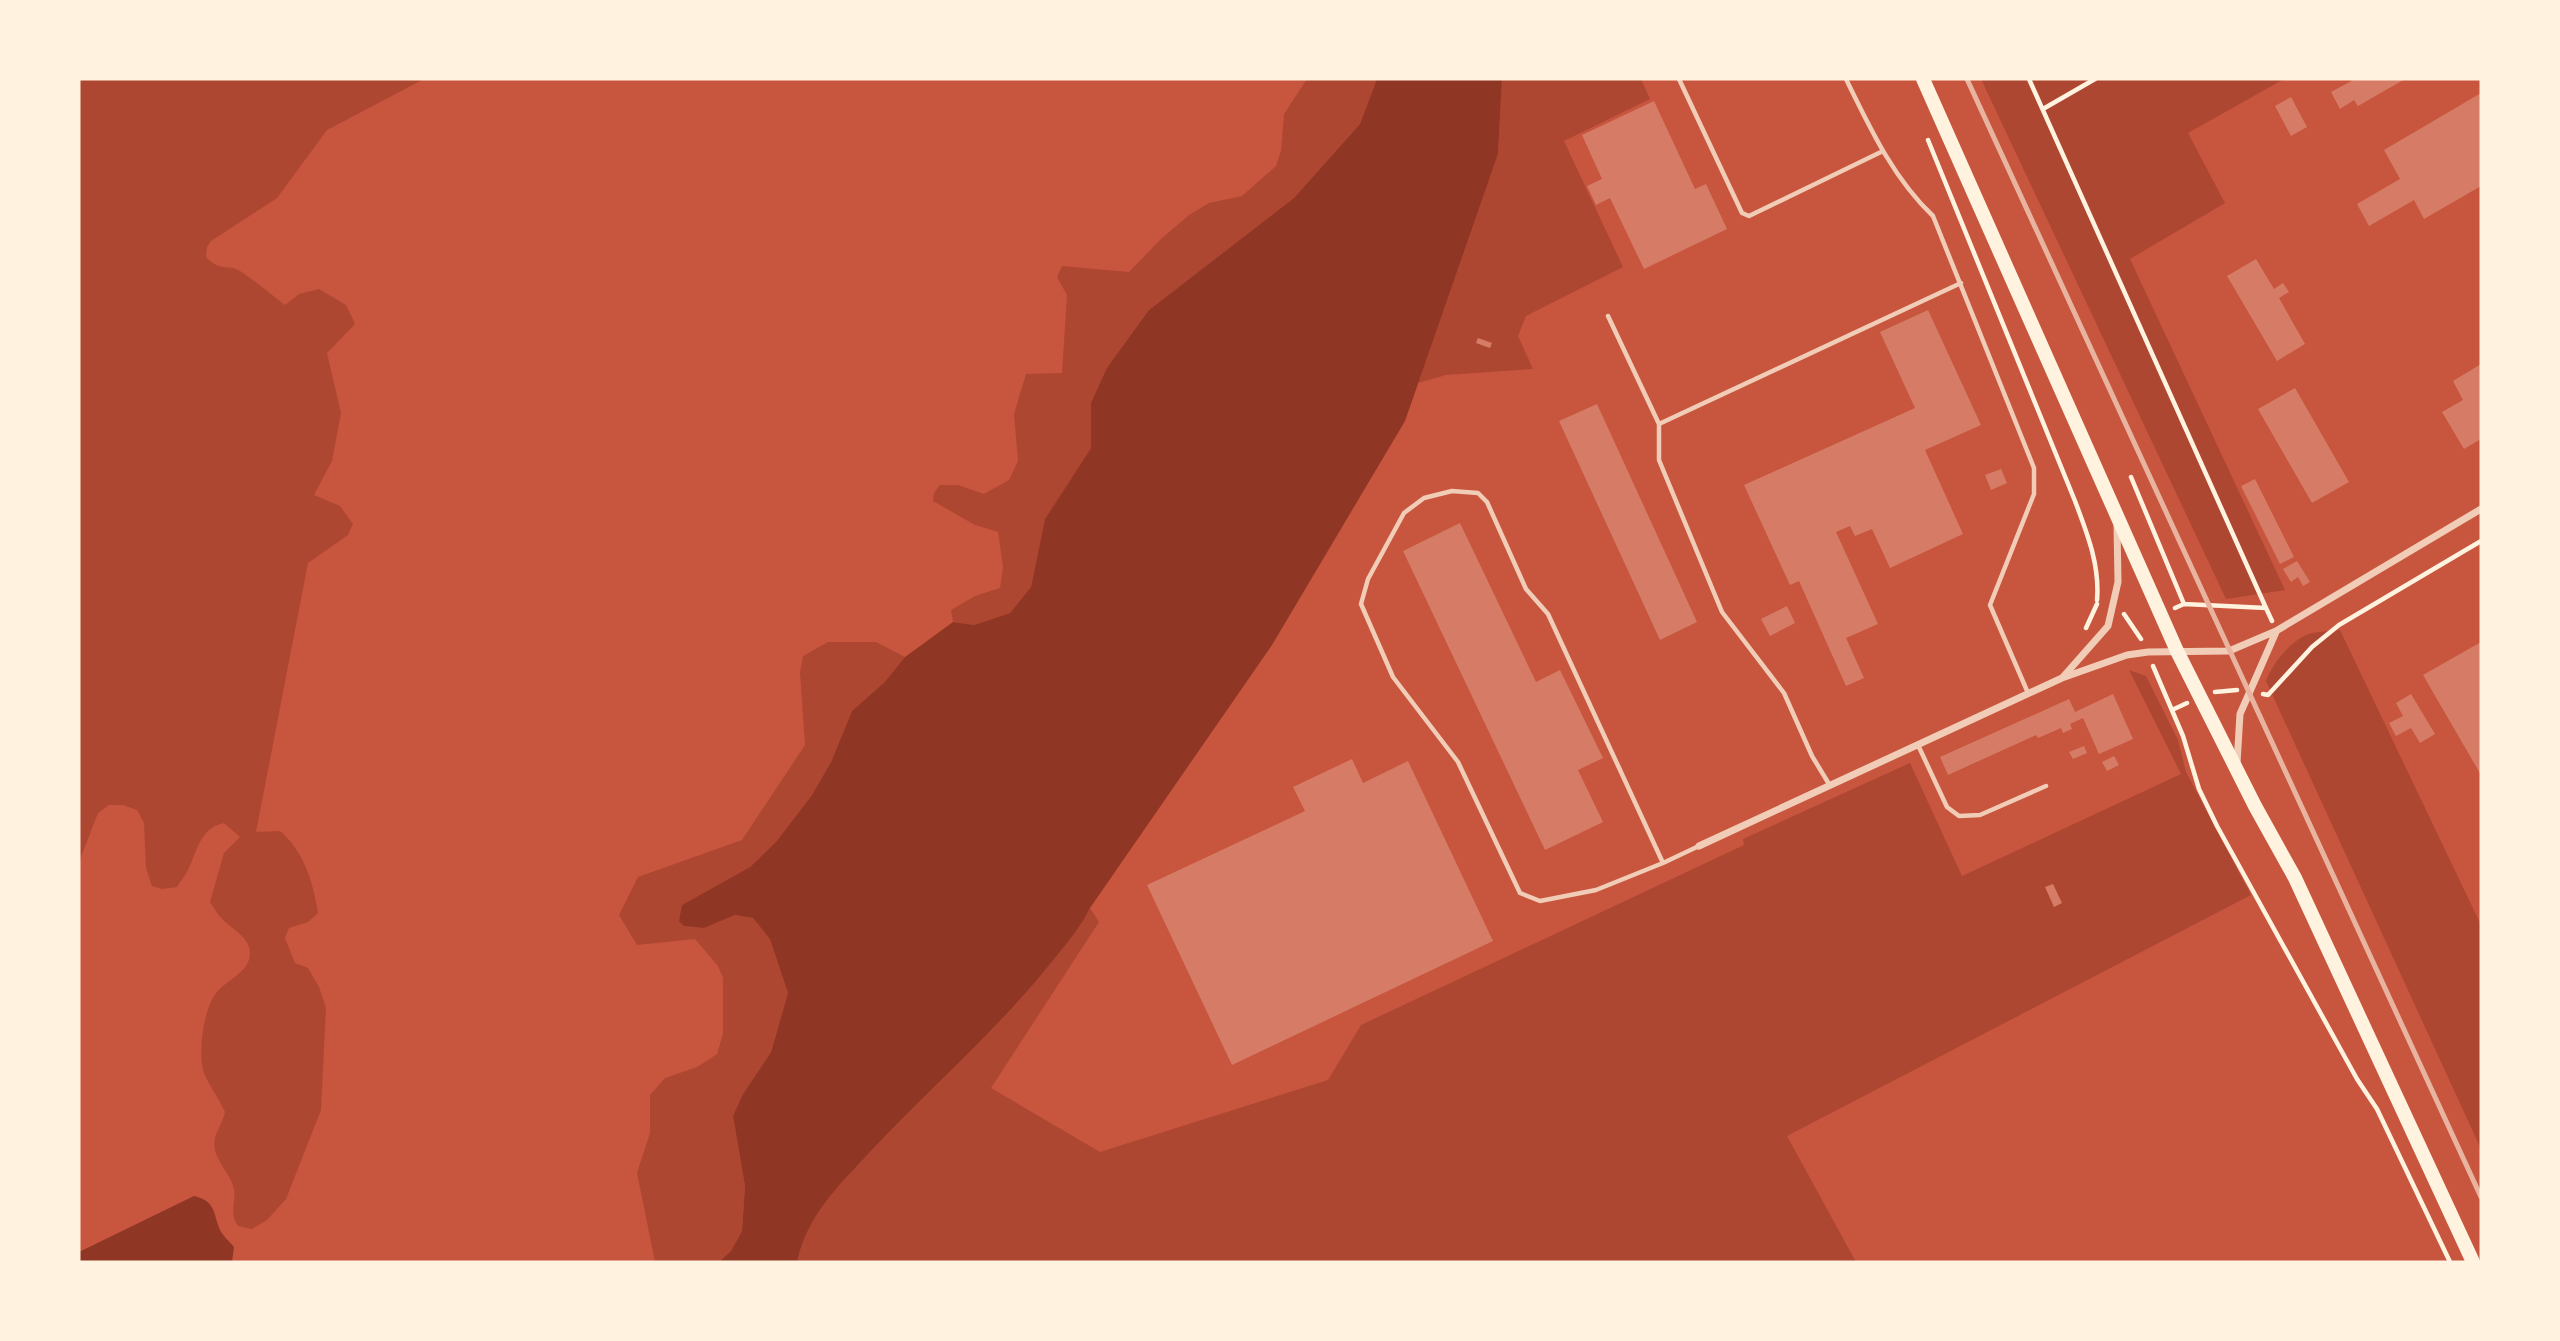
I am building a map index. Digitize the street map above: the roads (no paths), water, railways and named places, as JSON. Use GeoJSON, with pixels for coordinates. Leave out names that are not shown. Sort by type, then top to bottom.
{"type":"FeatureCollection","features":[{"type":"Feature","properties":{"kind":"main road"},"geometry":{"type":"LineString","coordinates":[[1923,79],[2177,651],[2199,698],[2295,878],[2473,1262]]}},
{"type":"Feature","properties":{"kind":"street"},"geometry":{"type":"LineString","coordinates":[[1699,846],[2062,678],[2127,655],[2148,652],[2229,651],[2276,631],[2481,509]]}},
{"type":"Feature","properties":{"kind":"street"},"geometry":{"type":"LineString","coordinates":[[2062,678],[2108,626],[2118,582],[2117,514]]}},
{"type":"Feature","properties":{"kind":"street"},"geometry":{"type":"LineString","coordinates":[[2236,767],[2240,714],[2276,631]]}},
{"type":"Feature","properties":{"kind":"lane"},"geometry":{"type":"LineString","coordinates":[[1679,79],[1742,214],[1749,216],[1883,151]]}},
{"type":"Feature","properties":{"kind":"lane"},"geometry":{"type":"LineString","coordinates":[[1846,79],[1883,151],[1911,195],[1933,216],[2034,468],[2034,494],[1990,605],[2028,693]]}},
{"type":"Feature","properties":{"kind":"lane"},"geometry":{"type":"LineString","coordinates":[[1659,424],[1961,283]]}},
{"type":"Feature","properties":{"kind":"lane"},"geometry":{"type":"LineString","coordinates":[[1608,316],[1659,424],[1659,460],[1722,612],[1784,693],[1812,756],[1829,784]]}},
{"type":"Feature","properties":{"kind":"lane"},"geometry":{"type":"LineString","coordinates":[[1663,863],[1548,614],[1526,589],[1487,502],[1478,493],[1452,491],[1424,498],[1404,513],[1368,579],[1361,604],[1393,677],[1458,762],[1520,893],[1540,901],[1596,890],[1663,863],[1699,846]]}},
{"type":"Feature","properties":{"kind":"lane"},"geometry":{"type":"LineString","coordinates":[[1917,745],[1947,807],[1959,816],[1980,816],[2046,786]]}},
{"type":"Feature","properties":{"kind":"railway"},"geometry":{"type":"LineString","coordinates":[[1967,79],[2481,1197]]}}]}
